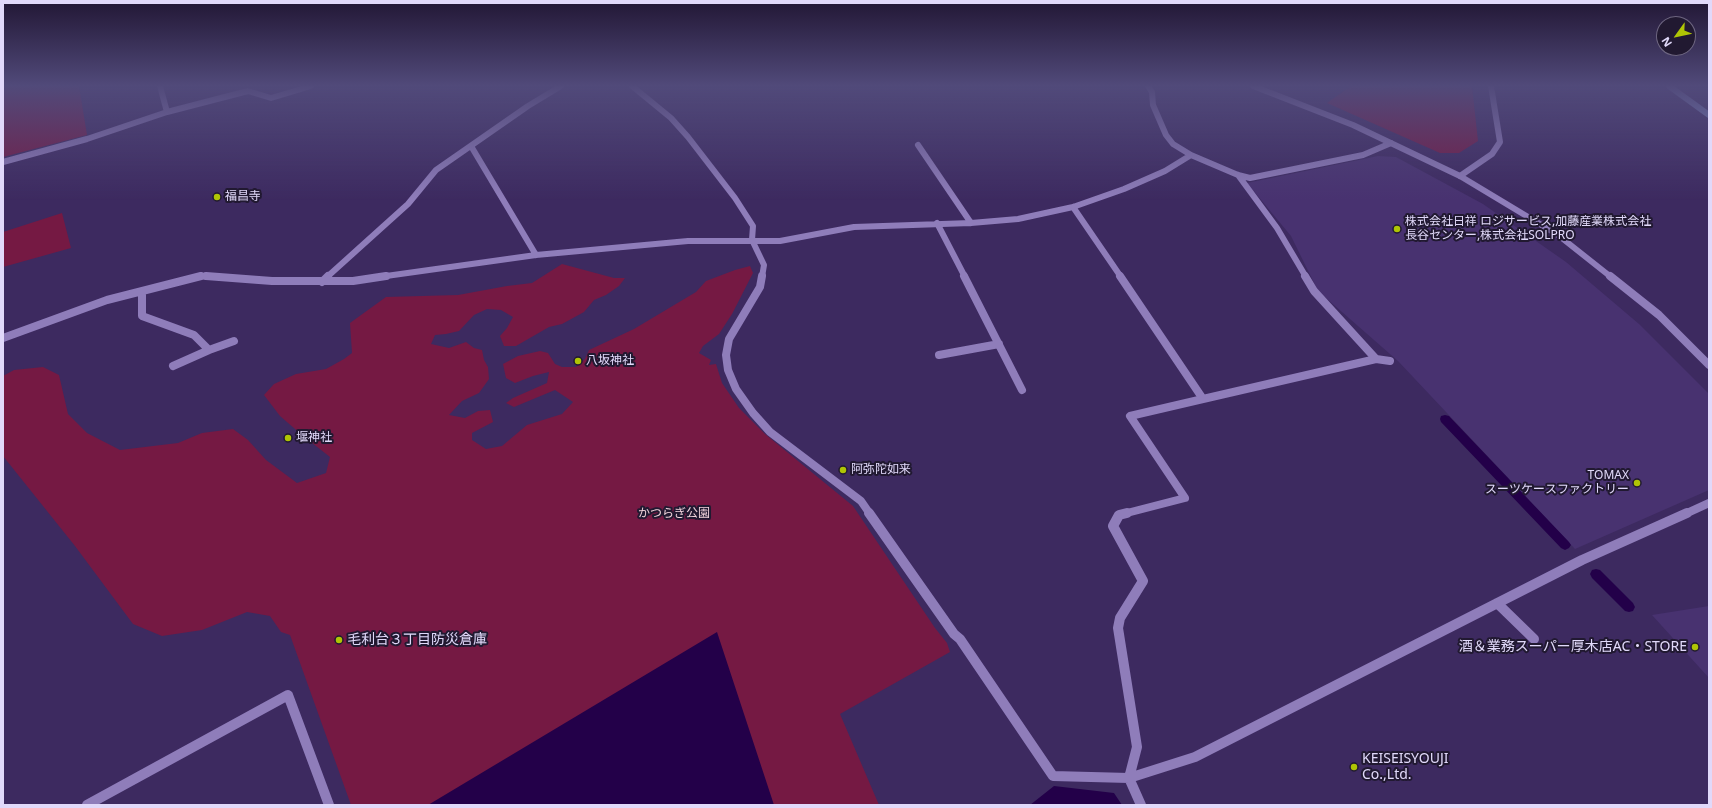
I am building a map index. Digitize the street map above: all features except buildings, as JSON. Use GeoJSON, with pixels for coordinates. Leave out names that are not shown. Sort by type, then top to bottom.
{"type":"FeatureCollection","features":[{"type":"Feature","properties":{"kind":"street"},"geometry":{"type":"LineString","coordinates":[[3,162],[87,139],[133,124]]}},
{"type":"Feature","properties":{"kind":"street"},"geometry":{"type":"LineString","coordinates":[[322,282],[408,204],[436,170],[502,124]]}},
{"type":"Feature","properties":{"kind":"street"},"geometry":{"type":"LineString","coordinates":[[676,124],[735,198],[753,226],[752,240],[764,265],[760,287],[729,339],[726,355],[728,370],[736,389],[753,413],[770,432],[861,501],[954,634],[960,639],[1052,776],[1129,778],[1194,757],[1582,560],[1709,503]]}},
{"type":"Feature","properties":{"kind":"street"},"geometry":{"type":"LineString","coordinates":[[1161,124],[1166,135],[1174,144],[1191,155],[1238,175],[1250,178],[1363,155],[1391,142]]}},
{"type":"Feature","properties":{"kind":"street"},"geometry":{"type":"LineString","coordinates":[[1350,124],[1460,176],[1558,235],[1660,315],[1709,365]]}},
{"type":"Feature","properties":{"kind":"street"},"geometry":{"type":"LineString","coordinates":[[1460,176],[1492,154],[1500,142],[1497,124]]}},
{"type":"Feature","properties":{"kind":"street"},"geometry":{"type":"LineString","coordinates":[[918,145],[971,223]]}},
{"type":"Feature","properties":{"kind":"street"},"geometry":{"type":"LineString","coordinates":[[470,146],[536,255]]}},
{"type":"Feature","properties":{"kind":"street"},"geometry":{"type":"LineString","coordinates":[[3,338],[107,300],[202,276],[272,281],[352,281],[536,255],[688,241],[780,241],[854,227],[971,223],[1018,219],[1072,207],[1124,189],[1165,171],[1191,155]]}},
{"type":"Feature","properties":{"kind":"street"},"geometry":{"type":"LineString","coordinates":[[1238,175],[1277,228],[1314,291],[1376,359]]}},
{"type":"Feature","properties":{"kind":"street"},"geometry":{"type":"LineString","coordinates":[[1072,207],[1203,399]]}},
{"type":"Feature","properties":{"kind":"street"},"geometry":{"type":"LineString","coordinates":[[937,224],[1022,390]]}},
{"type":"Feature","properties":{"kind":"street"},"geometry":{"type":"LineString","coordinates":[[142,292],[142,316],[194,334],[209,350]]}},
{"type":"Feature","properties":{"kind":"street"},"geometry":{"type":"LineString","coordinates":[[173,366],[234,341]]}},
{"type":"Feature","properties":{"kind":"street"},"geometry":{"type":"LineString","coordinates":[[939,355],[999,344]]}},
{"type":"Feature","properties":{"kind":"street"},"geometry":{"type":"LineString","coordinates":[[1141,805],[1129,778],[1137,747],[1118,628],[1120,618],[1143,581],[1113,526],[1119,515],[1185,498],[1130,416],[1376,359],[1390,361]]}},
{"type":"Feature","properties":{"kind":"street"},"geometry":{"type":"LineString","coordinates":[[1497,603],[1534,639]]}},
{"type":"Feature","properties":{"kind":"street"},"geometry":{"type":"LineString","coordinates":[[87,805],[288,695],[329,805]]}},
{"type":"Feature","properties":{"kind":"shaded area"},"geometry":{"type":"Polygon","coordinates":[[[1378,156],[1396,157],[1483,204],[1566,262],[1639,324],[1709,394],[1709,490],[1575,549],[1398,361],[1318,291],[1291,236],[1247,183],[1378,156]]]}},
{"type":"Feature","properties":{"kind":"shaded area","name":"酒＆業務スーパー厚木店AC・STORE"},"geometry":{"type":"Polygon","coordinates":[[[1709,606],[1709,678],[1652,615],[1709,606]]]}},
{"type":"Feature","properties":{"kind":"shaded area"},"geometry":{"type":"Polygon","coordinates":[[[717,632],[774,805],[428,805],[717,632]]]}},
{"type":"Feature","properties":{"kind":"shaded area"},"geometry":{"type":"Polygon","coordinates":[[[1054,786],[1114,793],[1122,805],[1030,805],[1054,786]]]}},
{"type":"Feature","properties":{"kind":"green space"},"geometry":{"type":"Polygon","coordinates":[[[3,124],[85,124],[87,135],[3,157],[3,124]]]}},
{"type":"Feature","properties":{"kind":"green space"},"geometry":{"type":"Polygon","coordinates":[[[1374,124],[1476,124],[1478,141],[1459,153],[1440,153],[1374,124]]]}},
{"type":"Feature","properties":{"kind":"green space"},"geometry":{"type":"Polygon","coordinates":[[[62,213],[71,248],[3,267],[3,232],[62,213]]]}},
{"type":"Feature","properties":{"kind":"green space","name":"かつらぎ公園"},"geometry":{"type":"Polygon","coordinates":[[[562,264],[614,278],[625,278],[619,286],[606,295],[594,300],[584,312],[562,324],[549,327],[516,346],[504,346],[500,336],[507,328],[513,317],[501,310],[487,309],[474,315],[459,331],[435,335],[431,344],[449,348],[466,342],[474,348],[482,350],[484,360],[488,367],[489,379],[479,393],[462,401],[449,415],[465,418],[478,411],[490,410],[493,422],[472,433],[472,440],[486,449],[502,446],[527,425],[562,414],[573,402],[555,390],[514,407],[506,403],[513,398],[547,383],[549,372],[515,383],[506,378],[503,364],[518,356],[540,351],[548,353],[555,364],[562,367],[576,367],[585,359],[589,350],[634,329],[696,292],[706,281],[750,266],[753,273],[732,314],[719,334],[703,346],[699,353],[711,360],[709,365],[716,364],[722,383],[739,408],[765,434],[853,506],[935,628],[947,643],[950,652],[840,714],[879,805],[351,805],[290,635],[281,632],[270,616],[247,612],[202,630],[162,636],[133,624],[75,546],[3,456],[3,376],[14,370],[43,367],[59,375],[68,414],[87,433],[120,450],[178,443],[202,433],[233,429],[248,440],[266,460],[297,483],[326,473],[330,457],[280,416],[264,395],[274,384],[296,374],[326,369],[352,353],[350,323],[386,297],[458,295],[532,283],[562,264]]]}},
{"type":"Feature","properties":{"kind":"waterway"},"geometry":{"type":"LineString","coordinates":[[1445,419],[1565,545]]}},
{"type":"Feature","properties":{"kind":"waterway"},"geometry":{"type":"LineString","coordinates":[[1596,574],[1629,607]]}},
{"type":"Feature","properties":{"kind":"place","name":"福昌寺"},"geometry":{"type":"Point","coordinates":[217,197]}},
{"type":"Feature","properties":{"kind":"place","name":"株式会社日祥 ロジサービス,加藤産業株式会社 長谷センター,株式会社SOLPRO"},"geometry":{"type":"Point","coordinates":[1397,229]}},
{"type":"Feature","properties":{"kind":"place","name":"八坂神社"},"geometry":{"type":"Point","coordinates":[578,361]}},
{"type":"Feature","properties":{"kind":"place","name":"堰神社"},"geometry":{"type":"Point","coordinates":[288,438]}},
{"type":"Feature","properties":{"kind":"place","name":"阿弥陀如来"},"geometry":{"type":"Point","coordinates":[843,470]}},
{"type":"Feature","properties":{"kind":"place","name":"TOMAX スーツケースファクトリー"},"geometry":{"type":"Point","coordinates":[1637,483]}},
{"type":"Feature","properties":{"kind":"place","name":"毛利台３丁目防災倉庫"},"geometry":{"type":"Point","coordinates":[339,640]}},
{"type":"Feature","properties":{"kind":"place","name":"酒＆業務スーパー厚木店AC・STORE"},"geometry":{"type":"Point","coordinates":[1695,647]}},
{"type":"Feature","properties":{"kind":"place","name":"KEISEISYOUJI Co.,Ltd."},"geometry":{"type":"Point","coordinates":[1354,767]}}]}
